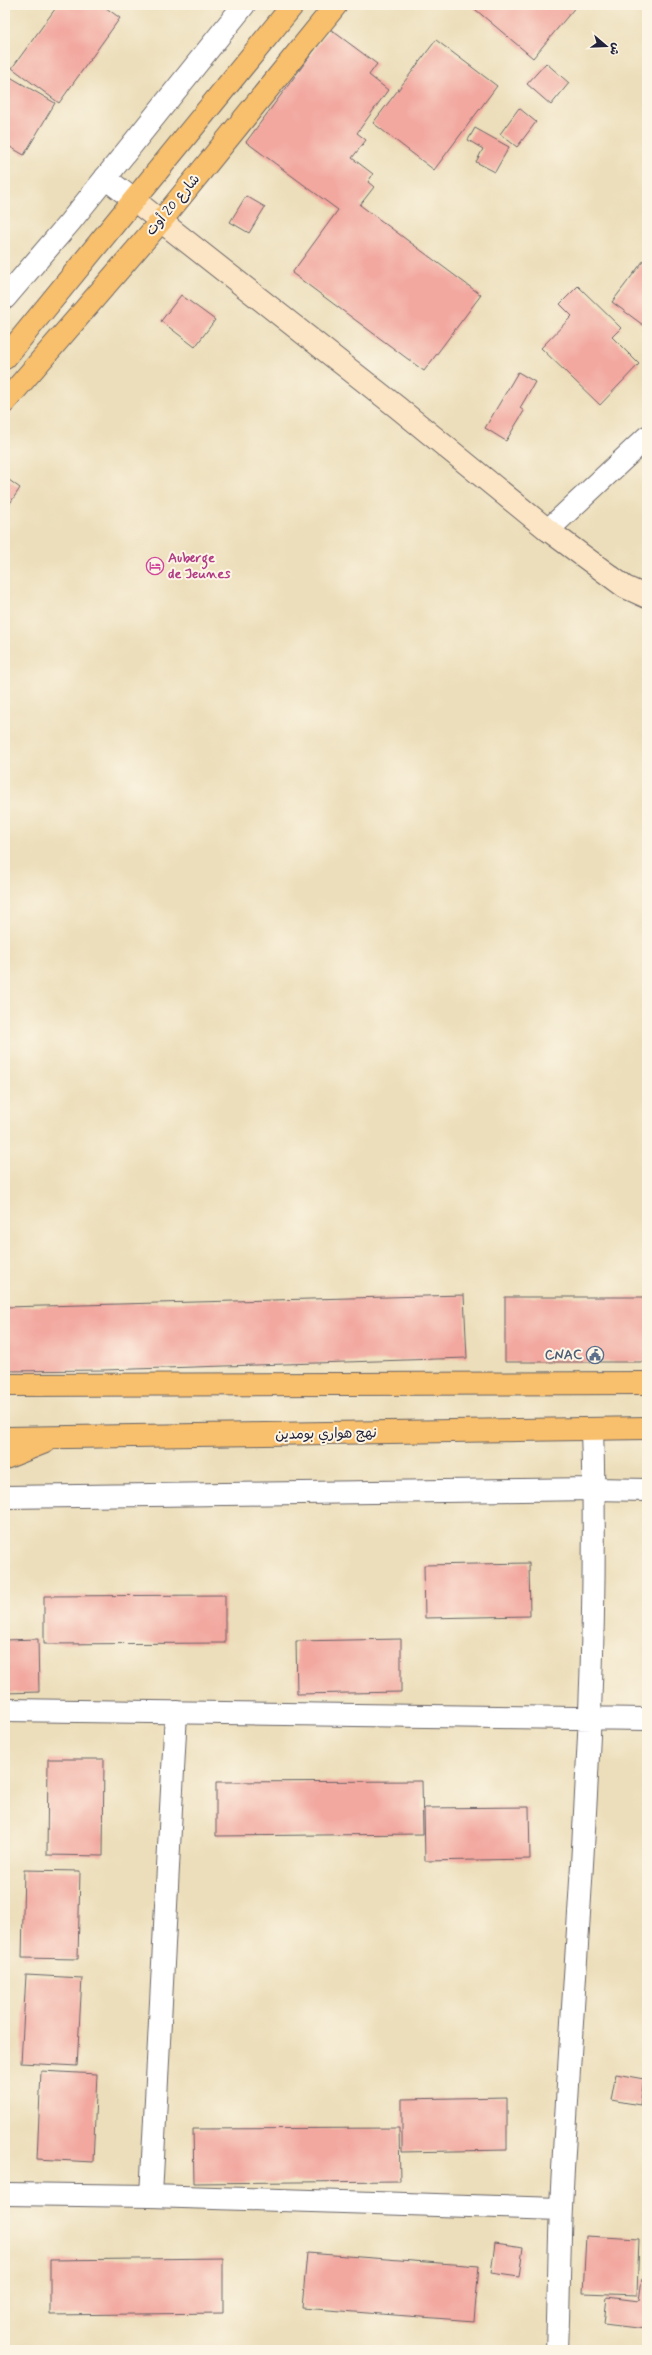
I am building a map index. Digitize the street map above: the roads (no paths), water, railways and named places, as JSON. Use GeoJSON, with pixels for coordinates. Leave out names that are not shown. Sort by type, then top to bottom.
{"type":"FeatureCollection","features":[{"type":"Feature","properties":{"kind":"main road"},"geometry":{"type":"LineString","coordinates":[[5,358],[293,5]]}},
{"type":"Feature","properties":{"kind":"main road","name":"شارع 20 أوت"},"geometry":{"type":"LineString","coordinates":[[5,402],[161,221],[336,5]]}},
{"type":"Feature","properties":{"kind":"main road"},"geometry":{"type":"LineString","coordinates":[[5,1385],[647,1383]]}},
{"type":"Feature","properties":{"kind":"main road","name":"نهج هواري بومدين"},"geometry":{"type":"LineString","coordinates":[[5,1438],[647,1428]]}},
{"type":"Feature","properties":{"kind":"main road"},"geometry":{"type":"LineString","coordinates":[[5,1458],[58,1437]]}},
{"type":"Feature","properties":{"kind":"street"},"geometry":{"type":"LineString","coordinates":[[5,298],[105,178],[244,5]]}},
{"type":"Feature","properties":{"kind":"street"},"geometry":{"type":"LineString","coordinates":[[105,178],[398,406],[548,530],[625,587],[647,597]]}},
{"type":"Feature","properties":{"kind":"street"},"geometry":{"type":"LineString","coordinates":[[548,530],[647,437]]}},
{"type":"Feature","properties":{"kind":"street"},"geometry":{"type":"LineString","coordinates":[[558,2350],[561,2208],[591,1717],[594,1488],[592,1430]]}},
{"type":"Feature","properties":{"kind":"street"},"geometry":{"type":"LineString","coordinates":[[5,1497],[594,1488],[647,1490]]}},
{"type":"Feature","properties":{"kind":"street"},"geometry":{"type":"LineString","coordinates":[[5,1710],[591,1717],[647,1719]]}},
{"type":"Feature","properties":{"kind":"street"},"geometry":{"type":"LineString","coordinates":[[151,2196],[176,1712]]}},
{"type":"Feature","properties":{"kind":"street"},"geometry":{"type":"LineString","coordinates":[[5,2194],[151,2196],[561,2208]]}},
{"type":"Feature","properties":{"kind":"place","name":"Auberge de Jeunes"},"geometry":{"type":"Point","coordinates":[155,566]}},
{"type":"Feature","properties":{"kind":"place","name":"CNAC"},"geometry":{"type":"Point","coordinates":[595,1355]}}]}
